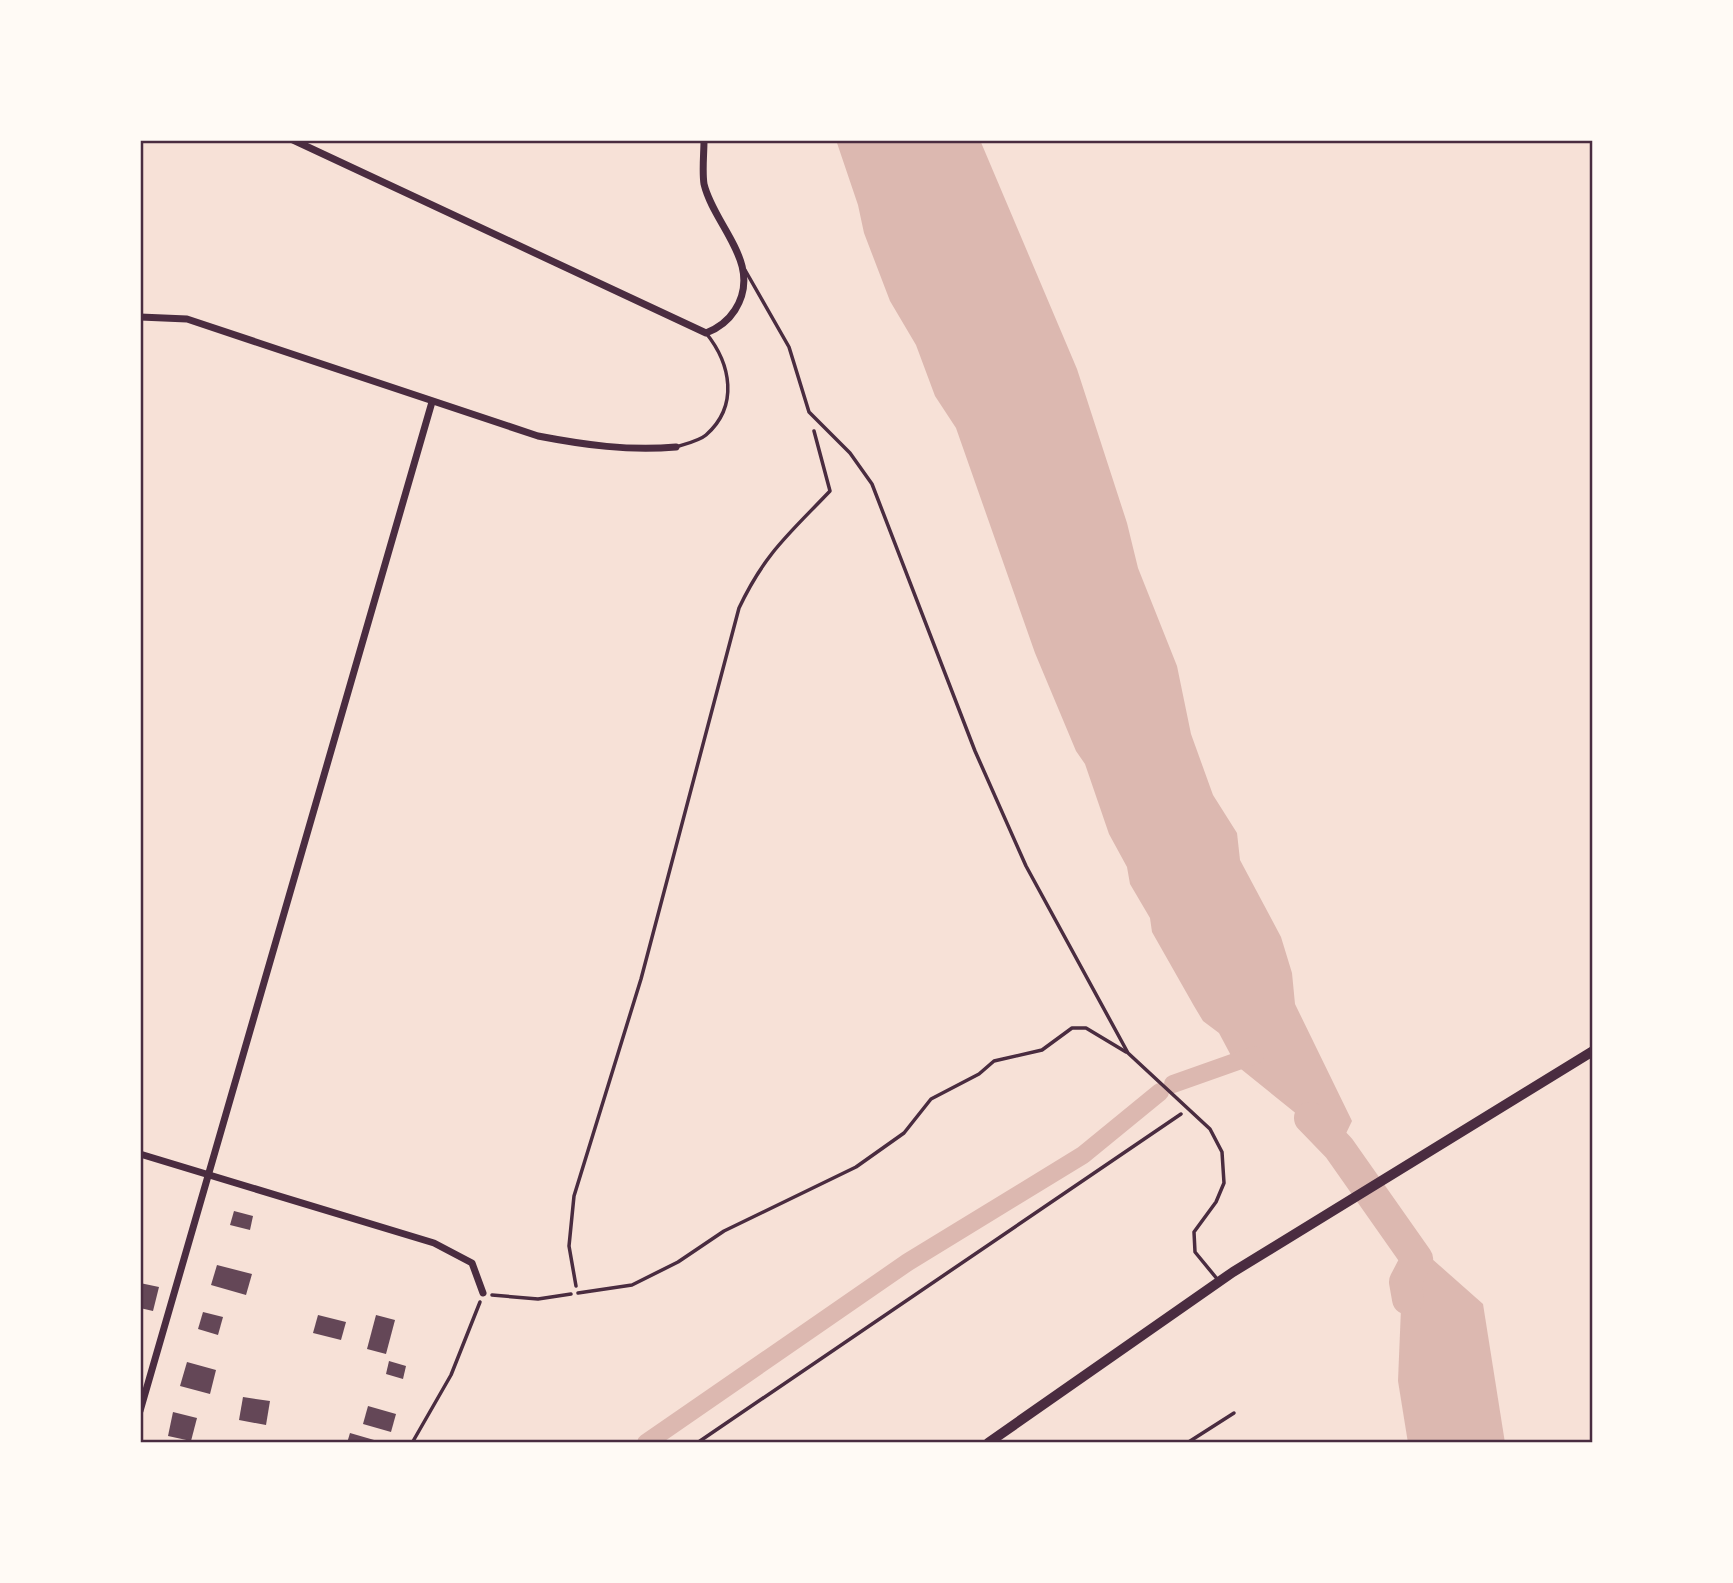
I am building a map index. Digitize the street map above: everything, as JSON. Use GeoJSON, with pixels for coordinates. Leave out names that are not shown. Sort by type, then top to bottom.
{"type":"FeatureCollection","features":[{"type":"Feature","properties":{"kind":"street"},"geometry":{"type":"LineString","coordinates":[[293,140],[706,333],[726,322],[739,304],[746,281],[743,266],[704,184],[704,140]]}},
{"type":"Feature","properties":{"kind":"street"},"geometry":{"type":"LineString","coordinates":[[140,317],[187,319],[538,436],[592,446],[634,450],[676,447]]}},
{"type":"Feature","properties":{"kind":"street"},"geometry":{"type":"LineString","coordinates":[[140,1410],[432,402]]}},
{"type":"Feature","properties":{"kind":"street"},"geometry":{"type":"LineString","coordinates":[[988,1443],[1219,1282],[1593,1051]]}},
{"type":"Feature","properties":{"kind":"street"},"geometry":{"type":"LineString","coordinates":[[140,1154],[434,1243],[472,1263],[483,1293]]}},
{"type":"Feature","properties":{"kind":"lane"},"geometry":{"type":"LineString","coordinates":[[743,266],[789,347],[808,412],[850,453],[872,484],[975,751],[1021,855],[1128,1053]]}},
{"type":"Feature","properties":{"kind":"lane"},"geometry":{"type":"LineString","coordinates":[[676,447],[704,437],[729,402],[728,377],[723,359],[706,333]]}},
{"type":"Feature","properties":{"kind":"lane"},"geometry":{"type":"LineString","coordinates":[[578,1293],[632,1284],[678,1262],[724,1231],[856,1167],[904,1133],[931,1099],[979,1074],[994,1062],[1042,1050],[1072,1028],[1086,1028],[1128,1053],[1210,1129],[1222,1152],[1224,1183],[1216,1202],[1194,1232],[1195,1252],[1219,1282]]}},
{"type":"Feature","properties":{"kind":"lane"},"geometry":{"type":"LineString","coordinates":[[1187,1443],[1234,1413]]}},
{"type":"Feature","properties":{"kind":"path"},"geometry":{"type":"LineString","coordinates":[[412,1443],[451,1375],[483,1293],[538,1298],[578,1293],[569,1246],[574,1196],[641,979],[739,608],[756,572],[780,540],[830,491],[808,412]]}},
{"type":"Feature","properties":{"kind":"path"},"geometry":{"type":"LineString","coordinates":[[697,1443],[1188,1110]]}},
{"type":"Feature","properties":{"kind":"shaded area"},"geometry":{"type":"Polygon","coordinates":[[[836,140],[980,140],[1077,369],[1127,523],[1138,568],[1177,666],[1191,734],[1213,795],[1237,833],[1240,860],[1281,937],[1292,973],[1295,1004],[1352,1121],[1339,1148],[1236,1065],[1219,1033],[1203,1021],[1152,932],[1150,918],[1130,884],[1127,867],[1109,834],[1085,764],[1076,751],[1035,653],[956,428],[935,396],[916,345],[890,301],[864,233],[858,205],[836,140]]]}},
{"type":"Feature","properties":{"kind":"shaded area"},"geometry":{"type":"Polygon","coordinates":[[[1431,1258],[1483,1304],[1505,1443],[1408,1443],[1398,1381],[1403,1260],[1431,1258]]]}},
{"type":"Feature","properties":{"kind":"building"},"geometry":{"type":"Polygon","coordinates":[[[234,1211],[253,1216],[250,1230],[230,1225],[234,1211]]]}},
{"type":"Feature","properties":{"kind":"building"},"geometry":{"type":"Polygon","coordinates":[[[217,1265],[252,1274],[246,1295],[211,1285],[217,1265]]]}},
{"type":"Feature","properties":{"kind":"building"},"geometry":{"type":"Polygon","coordinates":[[[140,1283],[159,1287],[153,1311],[140,1308],[140,1283]]]}},
{"type":"Feature","properties":{"kind":"building"},"geometry":{"type":"Polygon","coordinates":[[[203,1312],[223,1317],[218,1335],[198,1329],[203,1312]]]}},
{"type":"Feature","properties":{"kind":"building"},"geometry":{"type":"Polygon","coordinates":[[[318,1315],[346,1322],[341,1340],[313,1333],[318,1315]]]}},
{"type":"Feature","properties":{"kind":"building"},"geometry":{"type":"Polygon","coordinates":[[[376,1315],[395,1320],[386,1354],[367,1349],[376,1315]]]}},
{"type":"Feature","properties":{"kind":"building"},"geometry":{"type":"Polygon","coordinates":[[[389,1361],[406,1366],[403,1379],[386,1374],[389,1361]]]}},
{"type":"Feature","properties":{"kind":"building"},"geometry":{"type":"Polygon","coordinates":[[[187,1362],[216,1370],[210,1394],[180,1386],[187,1362]]]}},
{"type":"Feature","properties":{"kind":"building"},"geometry":{"type":"Polygon","coordinates":[[[243,1397],[270,1401],[266,1425],[239,1420],[243,1397]]]}},
{"type":"Feature","properties":{"kind":"building"},"geometry":{"type":"Polygon","coordinates":[[[368,1406],[396,1414],[391,1432],[363,1424],[368,1406]]]}},
{"type":"Feature","properties":{"kind":"building"},"geometry":{"type":"Polygon","coordinates":[[[173,1412],[197,1418],[191,1441],[168,1436],[173,1412]]]}},
{"type":"Feature","properties":{"kind":"building"},"geometry":{"type":"Polygon","coordinates":[[[350,1433],[381,1442],[381,1443],[347,1443],[350,1433]]]}},
{"type":"Feature","properties":{"kind":"waterway"},"geometry":{"type":"LineString","coordinates":[[1173,1084],[1255,1055]]}},
{"type":"Feature","properties":{"kind":"waterway"},"geometry":{"type":"LineString","coordinates":[[646,1443],[908,1262],[1083,1155],[1160,1092]]}},
{"type":"Feature","properties":{"kind":"waterway"},"geometry":{"type":"LineString","coordinates":[[1310,1118],[1339,1148],[1417,1259],[1405,1282],[1408,1299]]}}]}
